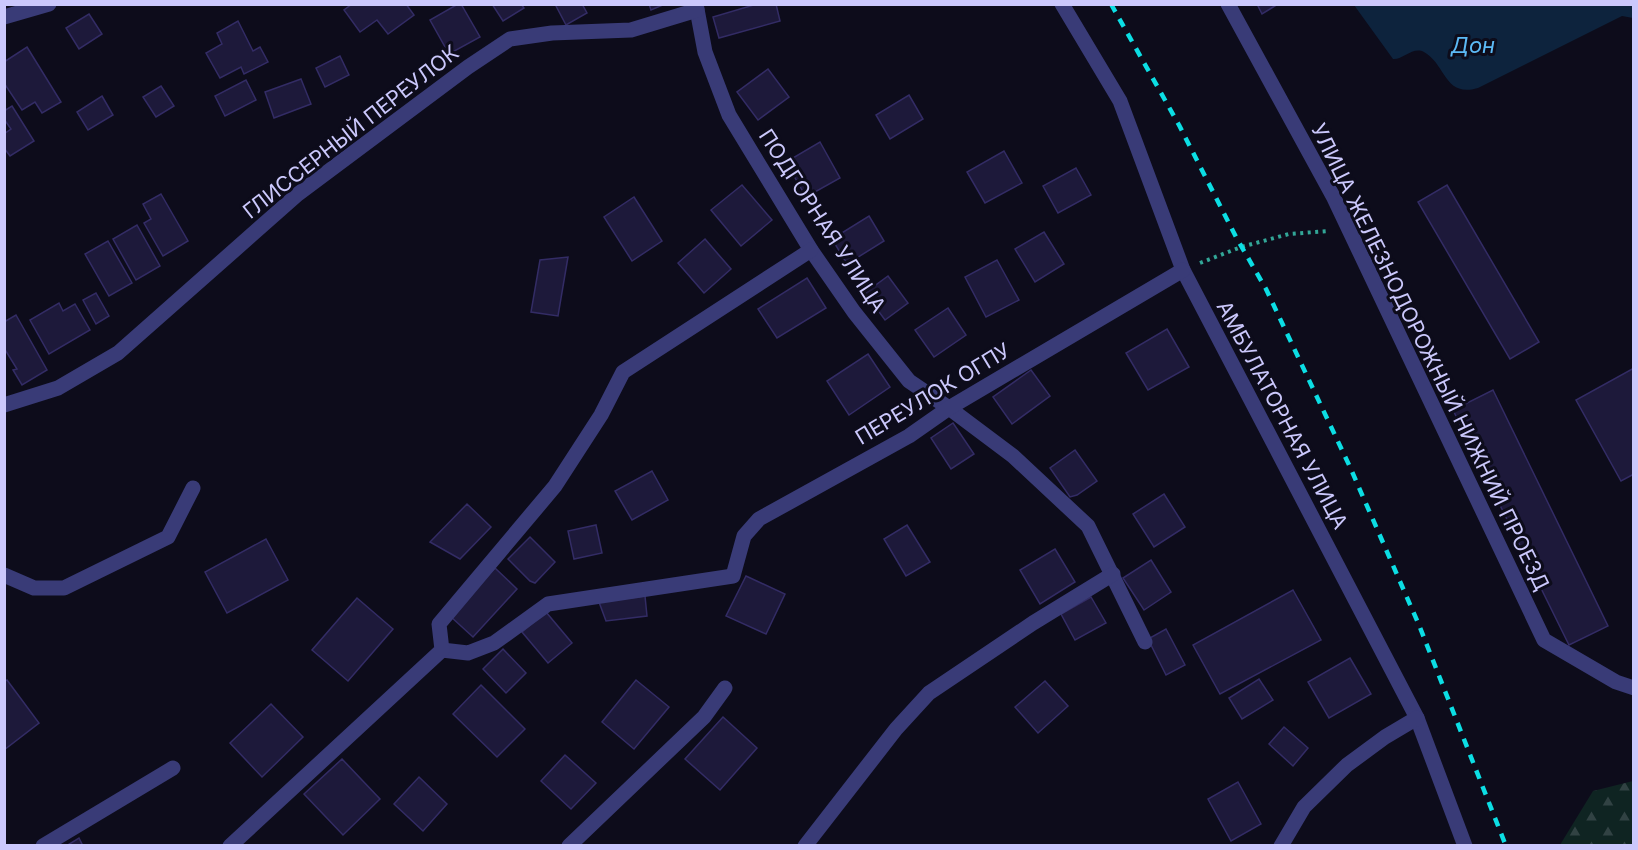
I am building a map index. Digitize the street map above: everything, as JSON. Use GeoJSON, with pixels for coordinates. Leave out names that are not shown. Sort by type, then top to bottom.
{"type":"FeatureCollection","features":[{"type":"Feature","properties":{"kind":"street"},"geometry":{"type":"LineString","coordinates":[[4,16],[49,4]]}},
{"type":"Feature","properties":{"kind":"street","name":"АМБУЛАТОРНАЯ УЛИЦА"},"geometry":{"type":"LineString","coordinates":[[1062,4],[1120,101],[1183,270],[1417,718],[1465,846]]}},
{"type":"Feature","properties":{"kind":"street","name":"УЛИЦА ЖЕЛЕЗНОДОРОЖНЫЙ НИЖНИЙ ПРОЕЗД"},"geometry":{"type":"LineString","coordinates":[[1228,4],[1350,230],[1544,640],[1616,682],[1634,688]]}},
{"type":"Feature","properties":{"kind":"street","name":"ПОДГОРНАЯ УЛИЦА"},"geometry":{"type":"LineString","coordinates":[[697,7],[705,52],[729,115],[811,250],[854,312],[909,381],[1013,456],[1088,526],[1145,642]]}},
{"type":"Feature","properties":{"kind":"street","name":"ГЛИССЕРНЫЙ ПЕРЕУЛОК"},"geometry":{"type":"LineString","coordinates":[[4,405],[58,388],[118,354],[298,194],[468,67],[510,39],[552,33],[630,30],[697,7]]}},
{"type":"Feature","properties":{"kind":"street"},"geometry":{"type":"LineString","coordinates":[[230,846],[442,650],[439,624],[555,486],[601,415],[623,372],[811,250]]}},
{"type":"Feature","properties":{"kind":"street","name":"ПЕРЕУЛОК ОГПУ"},"geometry":{"type":"LineString","coordinates":[[442,650],[468,653],[494,643],[548,604],[733,576],[744,536],[759,519],[909,436],[949,408],[1183,270]]}},
{"type":"Feature","properties":{"kind":"street"},"geometry":{"type":"LineString","coordinates":[[4,575],[34,588],[64,588],[168,537],[193,488]]}},
{"type":"Feature","properties":{"kind":"street"},"geometry":{"type":"LineString","coordinates":[[805,846],[896,729],[929,693],[1033,622],[1113,574]]}},
{"type":"Feature","properties":{"kind":"street"},"geometry":{"type":"LineString","coordinates":[[569,846],[704,717],[725,688]]}},
{"type":"Feature","properties":{"kind":"street"},"geometry":{"type":"LineString","coordinates":[[1282,845],[1304,807],[1347,765],[1385,736],[1417,718]]}},
{"type":"Feature","properties":{"kind":"street"},"geometry":{"type":"LineString","coordinates":[[43,846],[172,768]]}},
{"type":"Feature","properties":{"kind":"path"},"geometry":{"type":"LineString","coordinates":[[1183,270],[1241,247],[1289,234],[1350,230]]}},
{"type":"Feature","properties":{"kind":"green space"},"geometry":{"type":"Polygon","coordinates":[[[1633,781],[1633,845],[1560,845],[1593,791],[1633,781]]]}},
{"type":"Feature","properties":{"kind":"water","name":"Дон"},"geometry":{"type":"Polygon","coordinates":[[[1633,4],[1633,18],[1622,16],[1478,88],[1467,90],[1452,84],[1431,57],[1424,52],[1416,51],[1393,59],[1354,5],[1633,4]]]}},
{"type":"Feature","properties":{"kind":"building"},"geometry":{"type":"Polygon","coordinates":[[[352,4],[406,4],[414,15],[388,34],[377,20],[360,32],[344,10],[352,4]]]}},
{"type":"Feature","properties":{"kind":"building"},"geometry":{"type":"Polygon","coordinates":[[[461,4],[480,37],[449,54],[430,20],[461,4]]]}},
{"type":"Feature","properties":{"kind":"building"},"geometry":{"type":"Polygon","coordinates":[[[492,4],[521,4],[524,8],[503,21],[492,4]]]}},
{"type":"Feature","properties":{"kind":"building"},"geometry":{"type":"Polygon","coordinates":[[[555,4],[582,4],[587,13],[566,25],[555,4]]]}},
{"type":"Feature","properties":{"kind":"building"},"geometry":{"type":"Polygon","coordinates":[[[649,4],[665,4],[651,10],[649,4]]]}},
{"type":"Feature","properties":{"kind":"building"},"geometry":{"type":"Polygon","coordinates":[[[757,4],[776,4],[780,21],[719,38],[713,17],[757,4]]]}},
{"type":"Feature","properties":{"kind":"building"},"geometry":{"type":"Polygon","coordinates":[[[1257,4],[1278,4],[1262,14],[1257,4]]]}},
{"type":"Feature","properties":{"kind":"building"},"geometry":{"type":"Polygon","coordinates":[[[89,14],[102,34],[79,49],[66,28],[89,14]]]}},
{"type":"Feature","properties":{"kind":"building"},"geometry":{"type":"Polygon","coordinates":[[[238,21],[253,51],[260,47],[268,62],[244,74],[241,67],[220,78],[206,53],[222,44],[217,33],[238,21]]]}},
{"type":"Feature","properties":{"kind":"building"},"geometry":{"type":"Polygon","coordinates":[[[27,47],[61,102],[42,113],[35,102],[22,110],[4,83],[4,62],[27,47]]]}},
{"type":"Feature","properties":{"kind":"building"},"geometry":{"type":"Polygon","coordinates":[[[340,56],[349,75],[325,87],[316,68],[340,56]]]}},
{"type":"Feature","properties":{"kind":"building"},"geometry":{"type":"Polygon","coordinates":[[[768,69],[789,97],[758,120],[737,92],[768,69]]]}},
{"type":"Feature","properties":{"kind":"building"},"geometry":{"type":"Polygon","coordinates":[[[301,79],[311,104],[274,118],[265,92],[301,79]]]}},
{"type":"Feature","properties":{"kind":"building"},"geometry":{"type":"Polygon","coordinates":[[[246,80],[256,100],[225,116],[215,96],[246,80]]]}},
{"type":"Feature","properties":{"kind":"building"},"geometry":{"type":"Polygon","coordinates":[[[161,86],[174,106],[156,117],[143,97],[161,86]]]}},
{"type":"Feature","properties":{"kind":"building"},"geometry":{"type":"Polygon","coordinates":[[[909,95],[923,119],[890,139],[876,115],[909,95]]]}},
{"type":"Feature","properties":{"kind":"building"},"geometry":{"type":"Polygon","coordinates":[[[102,96],[113,115],[88,130],[77,112],[102,96]]]}},
{"type":"Feature","properties":{"kind":"building"},"geometry":{"type":"Polygon","coordinates":[[[12,106],[34,141],[10,156],[4,148],[4,134],[11,129],[4,119],[4,111],[12,106]]]}},
{"type":"Feature","properties":{"kind":"building"},"geometry":{"type":"Polygon","coordinates":[[[820,142],[840,178],[806,197],[786,162],[820,142]]]}},
{"type":"Feature","properties":{"kind":"building"},"geometry":{"type":"Polygon","coordinates":[[[1004,151],[1022,183],[985,203],[967,172],[1004,151]]]}},
{"type":"Feature","properties":{"kind":"building"},"geometry":{"type":"Polygon","coordinates":[[[1076,168],[1091,195],[1058,213],[1043,186],[1076,168]]]}},
{"type":"Feature","properties":{"kind":"building"},"geometry":{"type":"Polygon","coordinates":[[[742,185],[772,220],[741,246],[711,210],[742,185]]]}},
{"type":"Feature","properties":{"kind":"building"},"geometry":{"type":"Polygon","coordinates":[[[1447,185],[1539,342],[1510,359],[1418,202],[1447,185]]]}},
{"type":"Feature","properties":{"kind":"building"},"geometry":{"type":"Polygon","coordinates":[[[161,194],[188,241],[163,256],[144,223],[151,219],[143,204],[161,194]]]}},
{"type":"Feature","properties":{"kind":"building"},"geometry":{"type":"Polygon","coordinates":[[[634,197],[662,241],[632,261],[604,217],[634,197]]]}},
{"type":"Feature","properties":{"kind":"building"},"geometry":{"type":"Polygon","coordinates":[[[869,216],[884,241],[847,264],[832,239],[869,216]]]}},
{"type":"Feature","properties":{"kind":"building"},"geometry":{"type":"Polygon","coordinates":[[[137,225],[160,266],[136,280],[113,239],[137,225]]]}},
{"type":"Feature","properties":{"kind":"building"},"geometry":{"type":"Polygon","coordinates":[[[1044,232],[1064,264],[1035,282],[1015,249],[1044,232]]]}},
{"type":"Feature","properties":{"kind":"building"},"geometry":{"type":"Polygon","coordinates":[[[705,239],[731,269],[704,293],[678,263],[705,239]]]}},
{"type":"Feature","properties":{"kind":"building"},"geometry":{"type":"Polygon","coordinates":[[[108,241],[132,283],[109,296],[85,254],[108,241]]]}},
{"type":"Feature","properties":{"kind":"building"},"geometry":{"type":"Polygon","coordinates":[[[568,257],[558,316],[531,312],[540,260],[568,257]]]}},
{"type":"Feature","properties":{"kind":"building"},"geometry":{"type":"Polygon","coordinates":[[[997,260],[1019,300],[986,317],[965,277],[997,260]]]}},
{"type":"Feature","properties":{"kind":"building"},"geometry":{"type":"Polygon","coordinates":[[[888,276],[908,303],[885,320],[865,293],[888,276]]]}},
{"type":"Feature","properties":{"kind":"building"},"geometry":{"type":"Polygon","coordinates":[[[807,278],[826,308],[777,338],[758,309],[807,278]]]}},
{"type":"Feature","properties":{"kind":"building"},"geometry":{"type":"Polygon","coordinates":[[[96,293],[109,316],[96,324],[83,300],[96,293]]]}},
{"type":"Feature","properties":{"kind":"building"},"geometry":{"type":"Polygon","coordinates":[[[59,303],[63,311],[75,304],[90,330],[49,354],[30,320],[59,303]]]}},
{"type":"Feature","properties":{"kind":"building"},"geometry":{"type":"Polygon","coordinates":[[[948,308],[966,335],[934,357],[915,330],[948,308]]]}},
{"type":"Feature","properties":{"kind":"building"},"geometry":{"type":"Polygon","coordinates":[[[16,315],[47,370],[22,385],[13,370],[17,369],[4,348],[4,322],[16,315]]]}},
{"type":"Feature","properties":{"kind":"building"},"geometry":{"type":"Polygon","coordinates":[[[1167,329],[1189,367],[1148,390],[1126,353],[1167,329]]]}},
{"type":"Feature","properties":{"kind":"building"},"geometry":{"type":"Polygon","coordinates":[[[868,354],[890,387],[849,415],[827,381],[868,354]]]}},
{"type":"Feature","properties":{"kind":"building"},"geometry":{"type":"Polygon","coordinates":[[[1634,368],[1634,474],[1621,481],[1576,400],[1634,368]]]}},
{"type":"Feature","properties":{"kind":"building"},"geometry":{"type":"Polygon","coordinates":[[[1031,370],[1050,396],[1012,424],[993,397],[1031,370]]]}},
{"type":"Feature","properties":{"kind":"building"},"geometry":{"type":"Polygon","coordinates":[[[1493,390],[1608,626],[1569,645],[1453,410],[1493,390]]]}},
{"type":"Feature","properties":{"kind":"building"},"geometry":{"type":"Polygon","coordinates":[[[953,423],[974,454],[951,469],[931,438],[953,423]]]}},
{"type":"Feature","properties":{"kind":"building"},"geometry":{"type":"Polygon","coordinates":[[[1075,450],[1097,481],[1077,495],[1070,497],[1050,468],[1075,450]]]}},
{"type":"Feature","properties":{"kind":"building"},"geometry":{"type":"Polygon","coordinates":[[[652,471],[668,500],[632,520],[615,491],[652,471]]]}},
{"type":"Feature","properties":{"kind":"building"},"geometry":{"type":"Polygon","coordinates":[[[1164,494],[1185,527],[1154,547],[1133,514],[1164,494]]]}},
{"type":"Feature","properties":{"kind":"building"},"geometry":{"type":"Polygon","coordinates":[[[467,504],[491,527],[460,559],[430,542],[467,504]]]}},
{"type":"Feature","properties":{"kind":"building"},"geometry":{"type":"Polygon","coordinates":[[[596,525],[602,553],[574,559],[568,531],[596,525]]]}},
{"type":"Feature","properties":{"kind":"building"},"geometry":{"type":"Polygon","coordinates":[[[907,525],[930,562],[906,576],[884,539],[907,525]]]}},
{"type":"Feature","properties":{"kind":"building"},"geometry":{"type":"Polygon","coordinates":[[[530,537],[555,562],[535,583],[530,581],[508,559],[530,537]]]}},
{"type":"Feature","properties":{"kind":"building"},"geometry":{"type":"Polygon","coordinates":[[[266,539],[288,580],[227,613],[205,572],[266,539]]]}},
{"type":"Feature","properties":{"kind":"building"},"geometry":{"type":"Polygon","coordinates":[[[1055,549],[1075,582],[1040,604],[1020,570],[1055,549]]]}},
{"type":"Feature","properties":{"kind":"building"},"geometry":{"type":"Polygon","coordinates":[[[1151,560],[1171,592],[1144,610],[1123,578],[1151,560]]]}},
{"type":"Feature","properties":{"kind":"building"},"geometry":{"type":"Polygon","coordinates":[[[495,568],[517,589],[473,637],[450,616],[495,568]]]}},
{"type":"Feature","properties":{"kind":"building"},"geometry":{"type":"Polygon","coordinates":[[[746,576],[785,594],[766,634],[726,616],[746,576]]]}},
{"type":"Feature","properties":{"kind":"building"},"geometry":{"type":"Polygon","coordinates":[[[1293,590],[1321,640],[1220,694],[1193,645],[1293,590]]]}},
{"type":"Feature","properties":{"kind":"building"},"geometry":{"type":"Polygon","coordinates":[[[645,596],[647,616],[606,621],[599,602],[645,596]]]}},
{"type":"Feature","properties":{"kind":"building"},"geometry":{"type":"Polygon","coordinates":[[[1091,597],[1106,623],[1075,640],[1061,614],[1091,597]]]}},
{"type":"Feature","properties":{"kind":"building"},"geometry":{"type":"Polygon","coordinates":[[[357,598],[393,629],[348,681],[312,650],[357,598]]]}},
{"type":"Feature","properties":{"kind":"building"},"geometry":{"type":"Polygon","coordinates":[[[546,612],[572,643],[548,663],[522,632],[546,612]]]}},
{"type":"Feature","properties":{"kind":"building"},"geometry":{"type":"Polygon","coordinates":[[[1166,629],[1185,665],[1166,675],[1148,639],[1166,629]]]}},
{"type":"Feature","properties":{"kind":"building"},"geometry":{"type":"Polygon","coordinates":[[[503,649],[526,673],[506,693],[483,669],[503,649]]]}},
{"type":"Feature","properties":{"kind":"building"},"geometry":{"type":"Polygon","coordinates":[[[1350,658],[1371,694],[1329,718],[1308,682],[1350,658]]]}},
{"type":"Feature","properties":{"kind":"building"},"geometry":{"type":"Polygon","coordinates":[[[1259,679],[1273,700],[1242,719],[1229,698],[1259,679]]]}},
{"type":"Feature","properties":{"kind":"building"},"geometry":{"type":"Polygon","coordinates":[[[7,680],[39,723],[4,750],[4,682],[7,680]]]}},
{"type":"Feature","properties":{"kind":"building"},"geometry":{"type":"Polygon","coordinates":[[[636,680],[669,707],[634,749],[602,722],[636,680]]]}},
{"type":"Feature","properties":{"kind":"building"},"geometry":{"type":"Polygon","coordinates":[[[1045,681],[1068,706],[1038,733],[1015,707],[1045,681]]]}},
{"type":"Feature","properties":{"kind":"building"},"geometry":{"type":"Polygon","coordinates":[[[481,685],[525,729],[497,757],[453,714],[481,685]]]}},
{"type":"Feature","properties":{"kind":"building"},"geometry":{"type":"Polygon","coordinates":[[[271,704],[303,737],[262,777],[230,743],[271,704]]]}},
{"type":"Feature","properties":{"kind":"building"},"geometry":{"type":"Polygon","coordinates":[[[723,717],[757,748],[720,790],[685,759],[723,717]]]}},
{"type":"Feature","properties":{"kind":"building"},"geometry":{"type":"Polygon","coordinates":[[[1284,727],[1308,748],[1293,766],[1269,744],[1284,727]]]}},
{"type":"Feature","properties":{"kind":"building"},"geometry":{"type":"Polygon","coordinates":[[[565,755],[596,783],[571,809],[541,781],[565,755]]]}},
{"type":"Feature","properties":{"kind":"building"},"geometry":{"type":"Polygon","coordinates":[[[342,759],[380,799],[343,835],[304,794],[342,759]]]}},
{"type":"Feature","properties":{"kind":"building"},"geometry":{"type":"Polygon","coordinates":[[[419,777],[447,804],[423,831],[394,804],[419,777]]]}},
{"type":"Feature","properties":{"kind":"building"},"geometry":{"type":"Polygon","coordinates":[[[1238,782],[1261,824],[1231,841],[1208,799],[1238,782]]]}},
{"type":"Feature","properties":{"kind":"building"},"geometry":{"type":"Polygon","coordinates":[[[79,838],[83,846],[66,846],[79,838]]]}},
{"type":"Feature","properties":{"kind":"railway"},"geometry":{"type":"LineString","coordinates":[[1111,4],[1179,125],[1236,237],[1266,289],[1350,467],[1419,625],[1506,846]]}}]}
